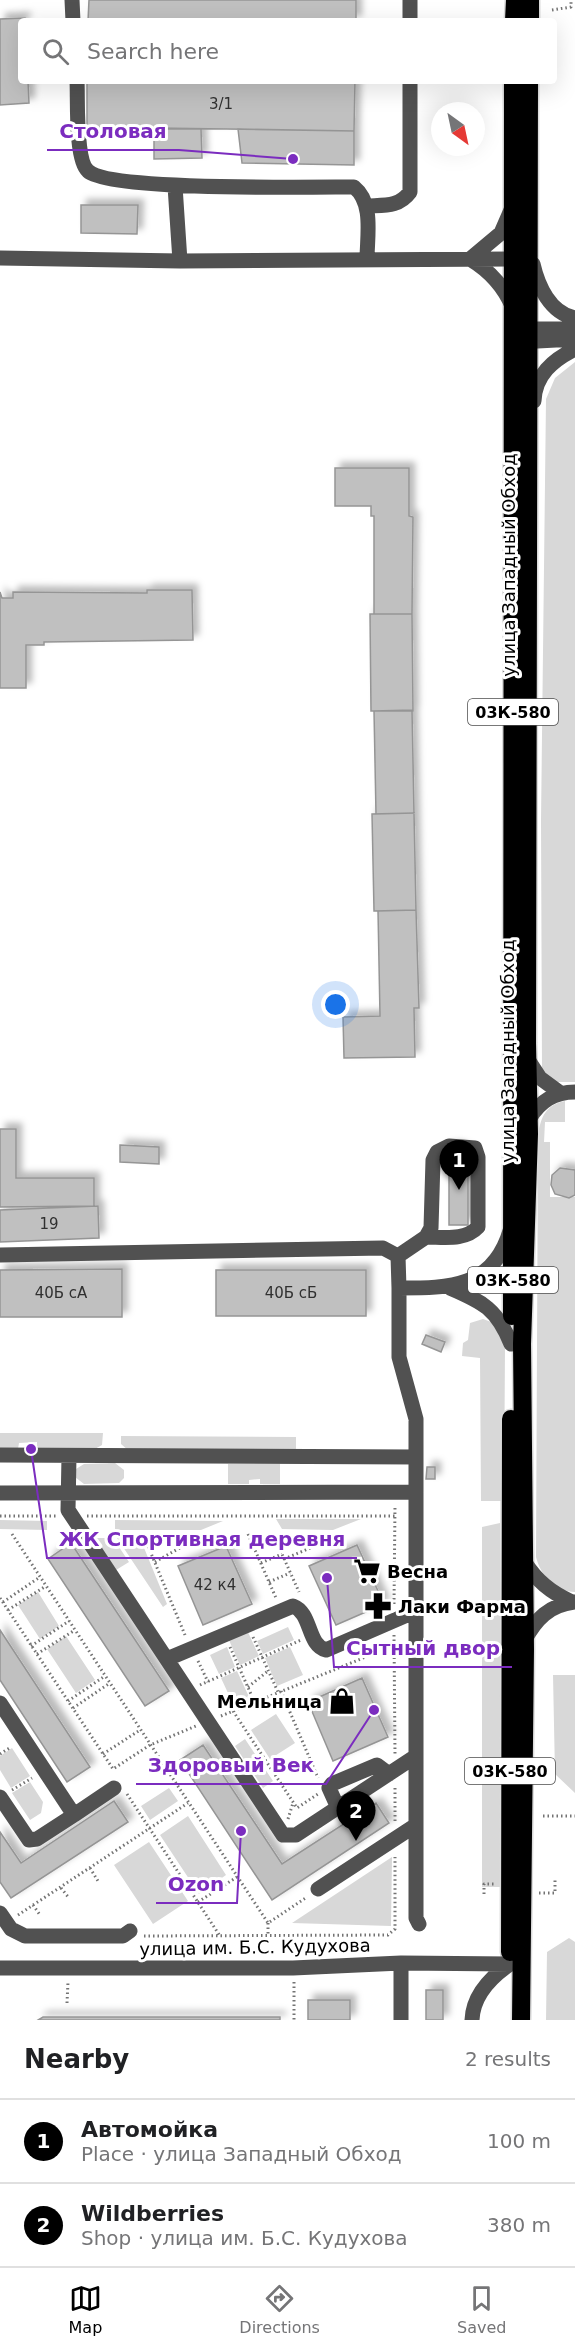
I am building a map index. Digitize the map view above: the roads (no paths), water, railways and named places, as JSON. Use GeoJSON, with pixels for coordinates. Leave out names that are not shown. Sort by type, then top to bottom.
{"type":"FeatureCollection","features":[{"type":"Feature","properties":{"kind":"highway"},"geometry":{"type":"LineString","coordinates":[[514,0],[514,18]]}},
{"type":"Feature","properties":{"kind":"highway"},"geometry":{"type":"LineString","coordinates":[[530,0],[530,18]]}},
{"type":"Feature","properties":{"kind":"highway","name":"улица Западный Обход"},"geometry":{"type":"LineString","coordinates":[[513,84],[512,207],[523,253],[513,308],[521,335],[529,422],[527,1058],[529,1119],[528,1222],[522,1344],[524,1641],[521,2020]]}},
{"type":"Feature","properties":{"kind":"highway","name":"улица Западный Обход"},"geometry":{"type":"LineString","coordinates":[[510,2020],[511,1344],[521,335],[529,84]]}},
{"type":"Feature","properties":{"kind":"street"},"geometry":{"type":"LineString","coordinates":[[72,0],[74,18]]}},
{"type":"Feature","properties":{"kind":"street"},"geometry":{"type":"LineString","coordinates":[[410,0],[410,18]]}},
{"type":"Feature","properties":{"kind":"street"},"geometry":{"type":"LineString","coordinates":[[77,84],[81,160],[88,172],[101,177],[175,186],[354,187],[363,195],[367,206],[367,260]]}},
{"type":"Feature","properties":{"kind":"street"},"geometry":{"type":"LineString","coordinates":[[367,206],[394,205],[404,200],[410,192],[410,84]]}},
{"type":"Feature","properties":{"kind":"street"},"geometry":{"type":"LineString","coordinates":[[175,186],[180,261]]}},
{"type":"Feature","properties":{"kind":"street"},"geometry":{"type":"LineString","coordinates":[[470,259],[501,233],[512,207]]}},
{"type":"Feature","properties":{"kind":"street"},"geometry":{"type":"LineString","coordinates":[[0,258],[180,261],[367,260],[470,259],[523,253],[545,296],[557,308],[575,318]]}},
{"type":"Feature","properties":{"kind":"street"},"geometry":{"type":"LineString","coordinates":[[470,259],[498,282],[507,293],[513,308]]}},
{"type":"Feature","properties":{"kind":"street"},"geometry":{"type":"LineString","coordinates":[[521,335],[575,329]]}},
{"type":"Feature","properties":{"kind":"street"},"geometry":{"type":"LineString","coordinates":[[521,335],[575,339]]}},
{"type":"Feature","properties":{"kind":"street"},"geometry":{"type":"LineString","coordinates":[[529,422],[534,388],[539,377],[564,354],[575,349]]}},
{"type":"Feature","properties":{"kind":"street"},"geometry":{"type":"LineString","coordinates":[[527,1058],[540,1078],[559,1092]]}},
{"type":"Feature","properties":{"kind":"street"},"geometry":{"type":"LineString","coordinates":[[529,1119],[540,1105],[559,1092],[575,1092]]}},
{"type":"Feature","properties":{"kind":"street"},"geometry":{"type":"LineString","coordinates":[[398,1256],[426,1237],[431,1228],[433,1160],[437,1152],[448,1146],[475,1148],[478,1157],[478,1227],[461,1237],[426,1237]]}},
{"type":"Feature","properties":{"kind":"street"},"geometry":{"type":"LineString","coordinates":[[399,1288],[450,1288],[472,1280],[490,1268],[505,1248],[514,1216]]}},
{"type":"Feature","properties":{"kind":"street"},"geometry":{"type":"LineString","coordinates":[[0,1255],[383,1248],[398,1256]]}},
{"type":"Feature","properties":{"kind":"street"},"geometry":{"type":"LineString","coordinates":[[398,1256],[399,1357],[416,1419],[416,1918],[419,1924]]}},
{"type":"Feature","properties":{"kind":"street"},"geometry":{"type":"LineString","coordinates":[[450,1288],[485,1303],[503,1323],[511,1344]]}},
{"type":"Feature","properties":{"kind":"street"},"geometry":{"type":"LineString","coordinates":[[0,1455],[416,1457]]}},
{"type":"Feature","properties":{"kind":"street"},"geometry":{"type":"LineString","coordinates":[[69,1456],[67,1506],[72,1516],[283,1835],[296,1835],[416,1756]]}},
{"type":"Feature","properties":{"kind":"street"},"geometry":{"type":"LineString","coordinates":[[0,1493],[416,1492]]}},
{"type":"Feature","properties":{"kind":"street"},"geometry":{"type":"LineString","coordinates":[[524,1561],[540,1584],[574,1602]]}},
{"type":"Feature","properties":{"kind":"street"},"geometry":{"type":"LineString","coordinates":[[524,1641],[542,1614],[574,1602]]}},
{"type":"Feature","properties":{"kind":"street"},"geometry":{"type":"LineString","coordinates":[[167,1659],[190,1644],[224,1635],[293,1606],[303,1612],[317,1644],[326,1650],[416,1611]]}},
{"type":"Feature","properties":{"kind":"street"},"geometry":{"type":"LineString","coordinates":[[0,1703],[74,1815]]}},
{"type":"Feature","properties":{"kind":"street"},"geometry":{"type":"LineString","coordinates":[[338,1808],[326,1789],[373,1766],[380,1766],[392,1772]]}},
{"type":"Feature","properties":{"kind":"street"},"geometry":{"type":"LineString","coordinates":[[0,1798],[29,1840],[37,1839],[74,1815],[116,1780]]}},
{"type":"Feature","properties":{"kind":"street"},"geometry":{"type":"LineString","coordinates":[[318,1889],[416,1825]]}},
{"type":"Feature","properties":{"kind":"street"},"geometry":{"type":"LineString","coordinates":[[3,1918],[16,1934],[25,1936],[132,1937]]}},
{"type":"Feature","properties":{"kind":"street"},"geometry":{"type":"LineString","coordinates":[[401,1963],[401,2020]]}},
{"type":"Feature","properties":{"kind":"street","name":"улица им. Б.С. Кудухова"},"geometry":{"type":"LineString","coordinates":[[0,1968],[293,1968],[401,1963],[510,1964]]}},
{"type":"Feature","properties":{"kind":"street"},"geometry":{"type":"LineString","coordinates":[[472,2020],[472,2012],[482,1988],[510,1964]]}},
{"type":"Feature","properties":{"kind":"place","name":"Столовая"},"geometry":{"type":"Point","coordinates":[293,159]}},
{"type":"Feature","properties":{"kind":"place","name":"Автомойка"},"geometry":{"type":"Point","coordinates":[459,1190]}},
{"type":"Feature","properties":{"kind":"place","name":"ЖК Спортивная деревня"},"geometry":{"type":"Point","coordinates":[31,1449]}},
{"type":"Feature","properties":{"kind":"place","name":"Весна"},"geometry":{"type":"Point","coordinates":[367,1571]}},
{"type":"Feature","properties":{"kind":"place","name":"Сытный двор"},"geometry":{"type":"Point","coordinates":[327,1578]}},
{"type":"Feature","properties":{"kind":"place","name":"Лаки Фарма"},"geometry":{"type":"Point","coordinates":[378,1606]}},
{"type":"Feature","properties":{"kind":"place","name":"Мельница"},"geometry":{"type":"Point","coordinates":[342,1701]}},
{"type":"Feature","properties":{"kind":"place","name":"Здоровый Век"},"geometry":{"type":"Point","coordinates":[374,1710]}},
{"type":"Feature","properties":{"kind":"place","name":"Ozon"},"geometry":{"type":"Point","coordinates":[241,1831]}},
{"type":"Feature","properties":{"kind":"place","name":"Wildberries"},"geometry":{"type":"Point","coordinates":[356,1841]}}]}
